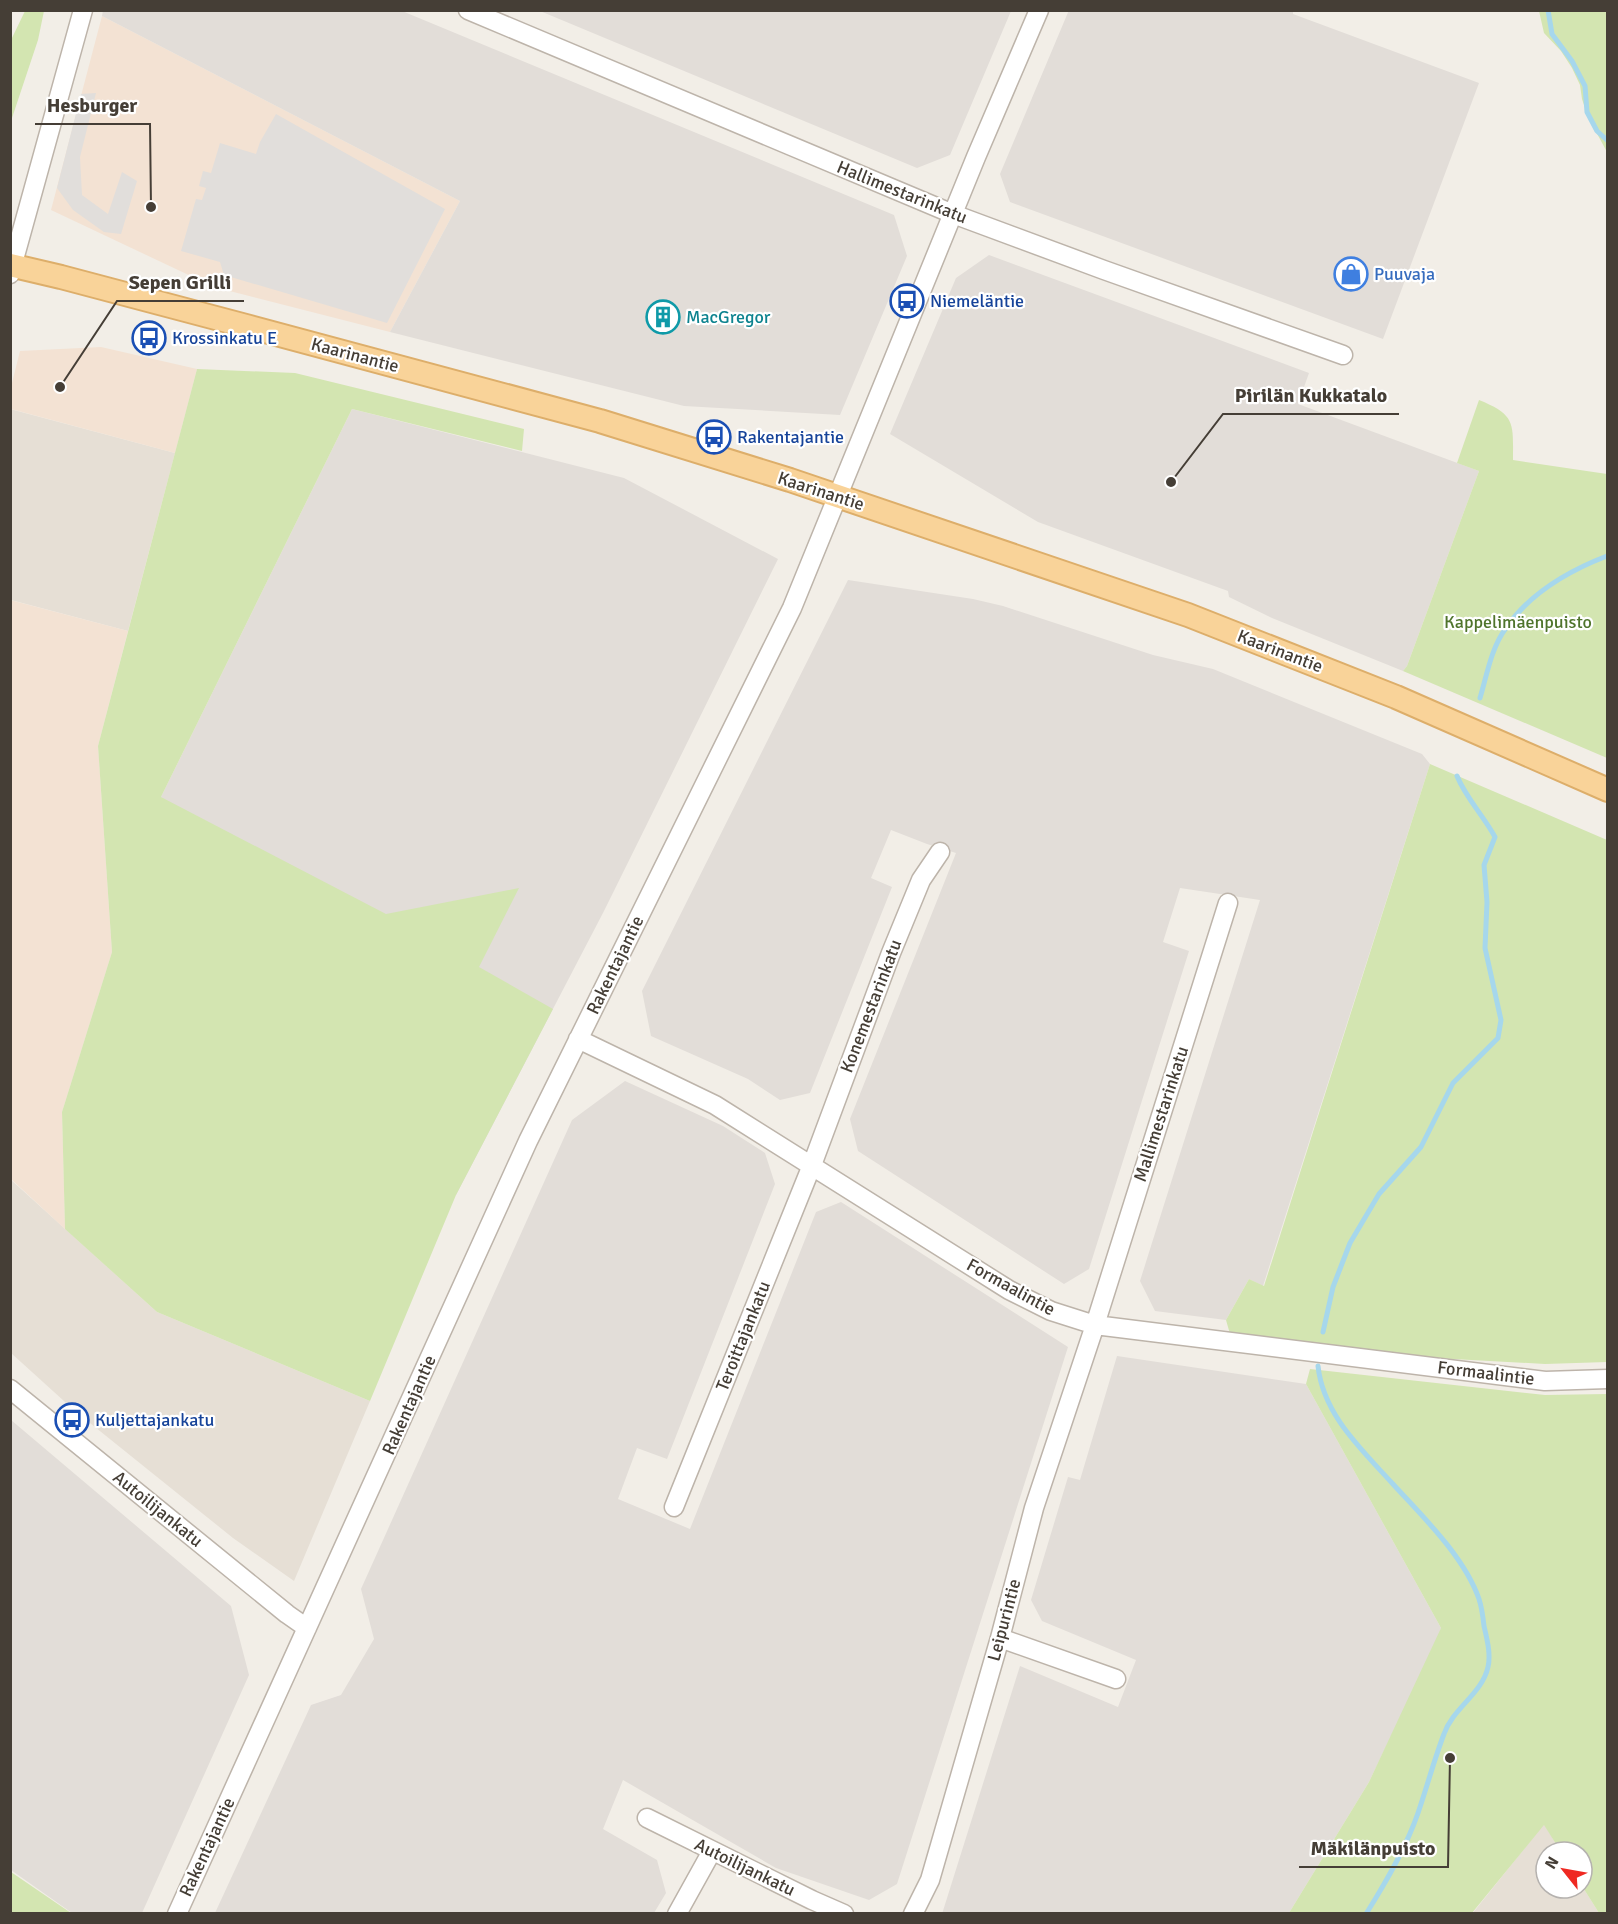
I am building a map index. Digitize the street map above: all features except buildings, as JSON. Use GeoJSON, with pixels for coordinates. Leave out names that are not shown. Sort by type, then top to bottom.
{"type":"FeatureCollection","features":[{"type":"Feature","properties":{"kind":"main road","name":"Kaarinantie"},"geometry":{"type":"LineString","coordinates":[[11,268],[235,323],[600,421],[837,496],[1188,615],[1396,697],[1608,790]]}},
{"type":"Feature","properties":{"kind":"street"},"geometry":{"type":"LineString","coordinates":[[11,268],[83,10]]}},
{"type":"Feature","properties":{"kind":"street","name":"Hallimestarinkatu"},"geometry":{"type":"LineString","coordinates":[[468,10],[953,214],[1343,355]]}},
{"type":"Feature","properties":{"kind":"street","name":"Rakentajantie"},"geometry":{"type":"LineString","coordinates":[[177,1914],[528,1142],[792,608],[1039,10]]}},
{"type":"Feature","properties":{"kind":"street","name":"Konemestarinkatu"},"geometry":{"type":"LineString","coordinates":[[812,1165],[891,953],[921,880],[940,852]]}},
{"type":"Feature","properties":{"kind":"street","name":"Mallimestarinkatu"},"geometry":{"type":"LineString","coordinates":[[1095,1325],[1228,903]]}},
{"type":"Feature","properties":{"kind":"street","name":"Formaalintie"},"geometry":{"type":"LineString","coordinates":[[578,1039],[715,1105],[1009,1290],[1051,1311],[1095,1325],[1545,1381],[1608,1379]]}},
{"type":"Feature","properties":{"kind":"street","name":"Teroittajankatu"},"geometry":{"type":"LineString","coordinates":[[674,1507],[812,1165]]}},
{"type":"Feature","properties":{"kind":"street","name":"Leipurintie"},"geometry":{"type":"LineString","coordinates":[[914,1914],[930,1880],[1000,1638],[1034,1508],[1095,1325]]}},
{"type":"Feature","properties":{"kind":"street","name":"Autoilijankatu"},"geometry":{"type":"LineString","coordinates":[[10,1389],[307,1628]]}},
{"type":"Feature","properties":{"kind":"street"},"geometry":{"type":"LineString","coordinates":[[1000,1638],[1116,1679]]}},
{"type":"Feature","properties":{"kind":"street","name":"Autoilijankatu"},"geometry":{"type":"LineString","coordinates":[[647,1818],[844,1914]]}},
{"type":"Feature","properties":{"kind":"street"},"geometry":{"type":"LineString","coordinates":[[677,1914],[712,1851]]}},
{"type":"Feature","properties":{"kind":"shaded area"},"geometry":{"type":"Polygon","coordinates":[[[103,10],[402,11],[894,215],[907,256],[840,415],[684,406],[390,332],[460,201],[102,16],[103,10]]]}},
{"type":"Feature","properties":{"kind":"shaded area"},"geometry":{"type":"Polygon","coordinates":[[[1011,10],[950,155],[917,168],[540,11],[1011,10]]]}},
{"type":"Feature","properties":{"kind":"shaded area"},"geometry":{"type":"Polygon","coordinates":[[[1069,10],[1293,11],[1293,14],[1479,83],[1383,339],[1010,202],[1000,174],[1069,10]]]}},
{"type":"Feature","properties":{"kind":"shaded area"},"geometry":{"type":"Polygon","coordinates":[[[102,16],[460,201],[390,332],[214,287],[51,210],[102,16]]]}},
{"type":"Feature","properties":{"kind":"shaded area"},"geometry":{"type":"Polygon","coordinates":[[[96,93],[80,157],[82,195],[108,214],[122,172],[137,181],[121,234],[104,232],[73,210],[57,188],[81,94],[96,93]]]}},
{"type":"Feature","properties":{"kind":"shaded area"},"geometry":{"type":"Polygon","coordinates":[[[276,114],[445,209],[387,323],[224,275],[220,262],[181,251],[196,199],[202,200],[206,188],[199,186],[203,171],[211,173],[220,143],[256,154],[276,114]]]}},
{"type":"Feature","properties":{"kind":"shaded area"},"geometry":{"type":"Polygon","coordinates":[[[989,255],[1309,373],[1298,404],[1479,471],[1407,666],[1403,671],[1272,618],[1229,597],[1228,591],[1038,522],[890,434],[956,278],[989,255]]]}},
{"type":"Feature","properties":{"kind":"shaded area"},"geometry":{"type":"Polygon","coordinates":[[[101,347],[197,369],[175,453],[11,409],[11,387],[20,351],[101,347]]]}},
{"type":"Feature","properties":{"kind":"shaded area"},"geometry":{"type":"Polygon","coordinates":[[[10,409],[175,453],[128,631],[11,600],[10,409]]]}},
{"type":"Feature","properties":{"kind":"shaded area"},"geometry":{"type":"Polygon","coordinates":[[[352,409],[624,478],[778,559],[604,911],[456,1195],[161,797],[352,409]]]}},
{"type":"Feature","properties":{"kind":"shaded area"},"geometry":{"type":"Polygon","coordinates":[[[848,580],[973,599],[1003,606],[1153,655],[1213,669],[1422,754],[1430,764],[1263,1286],[1249,1279],[1226,1320],[1155,1311],[1140,1281],[1260,900],[1180,888],[1163,942],[1189,951],[1089,1269],[1064,1284],[858,1151],[850,1119],[956,853],[891,830],[871,878],[892,887],[810,1093],[780,1100],[748,1079],[651,1036],[642,991],[848,580]]]}},
{"type":"Feature","properties":{"kind":"shaded area"},"geometry":{"type":"Polygon","coordinates":[[[10,600],[128,631],[98,746],[112,952],[62,1112],[65,1229],[11,1179],[10,600]]]}},
{"type":"Feature","properties":{"kind":"shaded area"},"geometry":{"type":"Polygon","coordinates":[[[625,1081],[723,1126],[765,1153],[775,1184],[667,1459],[637,1448],[618,1499],[690,1529],[816,1212],[841,1202],[1068,1347],[897,1884],[869,1900],[776,1868],[623,1780],[603,1829],[657,1860],[666,1893],[654,1913],[215,1913],[311,1705],[341,1695],[374,1639],[361,1589],[572,1120],[625,1081]]]}},
{"type":"Feature","properties":{"kind":"shaded area"},"geometry":{"type":"Polygon","coordinates":[[[10,1179],[157,1312],[370,1401],[294,1581],[233,1538],[75,1411],[11,1353],[10,1179]]]}},
{"type":"Feature","properties":{"kind":"shaded area"},"geometry":{"type":"Polygon","coordinates":[[[1117,1356],[1306,1384],[1441,1628],[1439,1636],[1369,1782],[1289,1913],[942,1914],[1020,1666],[1118,1707],[1136,1660],[1042,1621],[1031,1600],[1068,1477],[1080,1480],[1117,1356]]]}},
{"type":"Feature","properties":{"kind":"shaded area"},"geometry":{"type":"Polygon","coordinates":[[[11,1420],[231,1606],[249,1675],[142,1913],[72,1913],[11,1870],[11,1420]]]}},
{"type":"Feature","properties":{"kind":"shaded area"},"geometry":{"type":"Polygon","coordinates":[[[1544,1824],[1554,1840],[1534,1840],[1534,1900],[1591,1900],[1599,1913],[1472,1914],[1544,1824]]]}},
{"type":"Feature","properties":{"kind":"green space"},"geometry":{"type":"Polygon","coordinates":[[[25,11],[44,11],[38,40],[11,121],[11,40],[25,11]]]}},
{"type":"Feature","properties":{"kind":"green space"},"geometry":{"type":"Polygon","coordinates":[[[1539,11],[1607,11],[1607,152],[1588,117],[1580,85],[1572,68],[1561,51],[1544,33],[1539,11]]]}},
{"type":"Feature","properties":{"kind":"green space"},"geometry":{"type":"Polygon","coordinates":[[[197,369],[295,373],[524,429],[522,451],[352,409],[161,797],[386,914],[519,888],[479,967],[553,1009],[456,1195],[370,1401],[157,1312],[65,1229],[62,1112],[112,952],[98,746],[197,369]]]}},
{"type":"Feature","properties":{"kind":"green space","name":"Kappelimäenpuisto"},"geometry":{"type":"Polygon","coordinates":[[[1479,400],[1500,410],[1510,422],[1513,437],[1513,460],[1607,474],[1607,758],[1403,671],[1407,666],[1479,471],[1457,463],[1479,400]]]}},
{"type":"Feature","properties":{"kind":"green space"},"geometry":{"type":"Polygon","coordinates":[[[1430,764],[1607,840],[1607,1362],[1545,1364],[1307,1351],[1232,1341],[1226,1320],[1249,1279],[1264,1286],[1430,764]]]}},
{"type":"Feature","properties":{"kind":"green space"},"geometry":{"type":"Polygon","coordinates":[[[1310,1369],[1545,1395],[1607,1394],[1607,1913],[1599,1913],[1591,1900],[1594,1900],[1594,1840],[1553,1840],[1544,1825],[1472,1913],[1289,1913],[1369,1782],[1441,1628],[1306,1384],[1310,1369]]]}},
{"type":"Feature","properties":{"kind":"green space"},"geometry":{"type":"Polygon","coordinates":[[[11,1872],[71,1913],[11,1913],[11,1872]]]}},
{"type":"Feature","properties":{"kind":"waterway"},"geometry":{"type":"LineString","coordinates":[[1548,10],[1552,34],[1572,61],[1585,86],[1587,112],[1597,131],[1608,141]]}},
{"type":"Feature","properties":{"kind":"waterway"},"geometry":{"type":"LineString","coordinates":[[1480,698],[1497,644],[1516,615],[1551,584],[1607,556]]}},
{"type":"Feature","properties":{"kind":"waterway"},"geometry":{"type":"LineString","coordinates":[[1323,1332],[1333,1287],[1350,1243],[1379,1194],[1421,1147],[1453,1083],[1498,1038],[1501,1020],[1485,948],[1487,902],[1484,865],[1495,837],[1457,776]]}},
{"type":"Feature","properties":{"kind":"waterway"},"geometry":{"type":"LineString","coordinates":[[1318,1366],[1327,1400],[1345,1430],[1441,1537],[1463,1567],[1480,1602],[1489,1652],[1485,1677],[1448,1725],[1408,1839],[1366,1914]]}},
{"type":"Feature","properties":{"kind":"place","name":"Hesburger"},"geometry":{"type":"Point","coordinates":[151,207]}},
{"type":"Feature","properties":{"kind":"place","name":"Puuvaja"},"geometry":{"type":"Point","coordinates":[1351,274]}},
{"type":"Feature","properties":{"kind":"place","name":"Niemeläntie"},"geometry":{"type":"Point","coordinates":[907,301]}},
{"type":"Feature","properties":{"kind":"place","name":"MacGregor"},"geometry":{"type":"Point","coordinates":[663,317]}},
{"type":"Feature","properties":{"kind":"place","name":"Krossinkatu E"},"geometry":{"type":"Point","coordinates":[149,338]}},
{"type":"Feature","properties":{"kind":"place","name":"Sepen Grilli"},"geometry":{"type":"Point","coordinates":[60,387]}},
{"type":"Feature","properties":{"kind":"place","name":"Rakentajantie"},"geometry":{"type":"Point","coordinates":[714,437]}},
{"type":"Feature","properties":{"kind":"place","name":"Pirilän Kukkatalo"},"geometry":{"type":"Point","coordinates":[1171,482]}},
{"type":"Feature","properties":{"kind":"place","name":"Kuljettajankatu"},"geometry":{"type":"Point","coordinates":[72,1420]}},
{"type":"Feature","properties":{"kind":"place","name":"Mäkilänpuisto"},"geometry":{"type":"Point","coordinates":[1450,1758]}}]}
